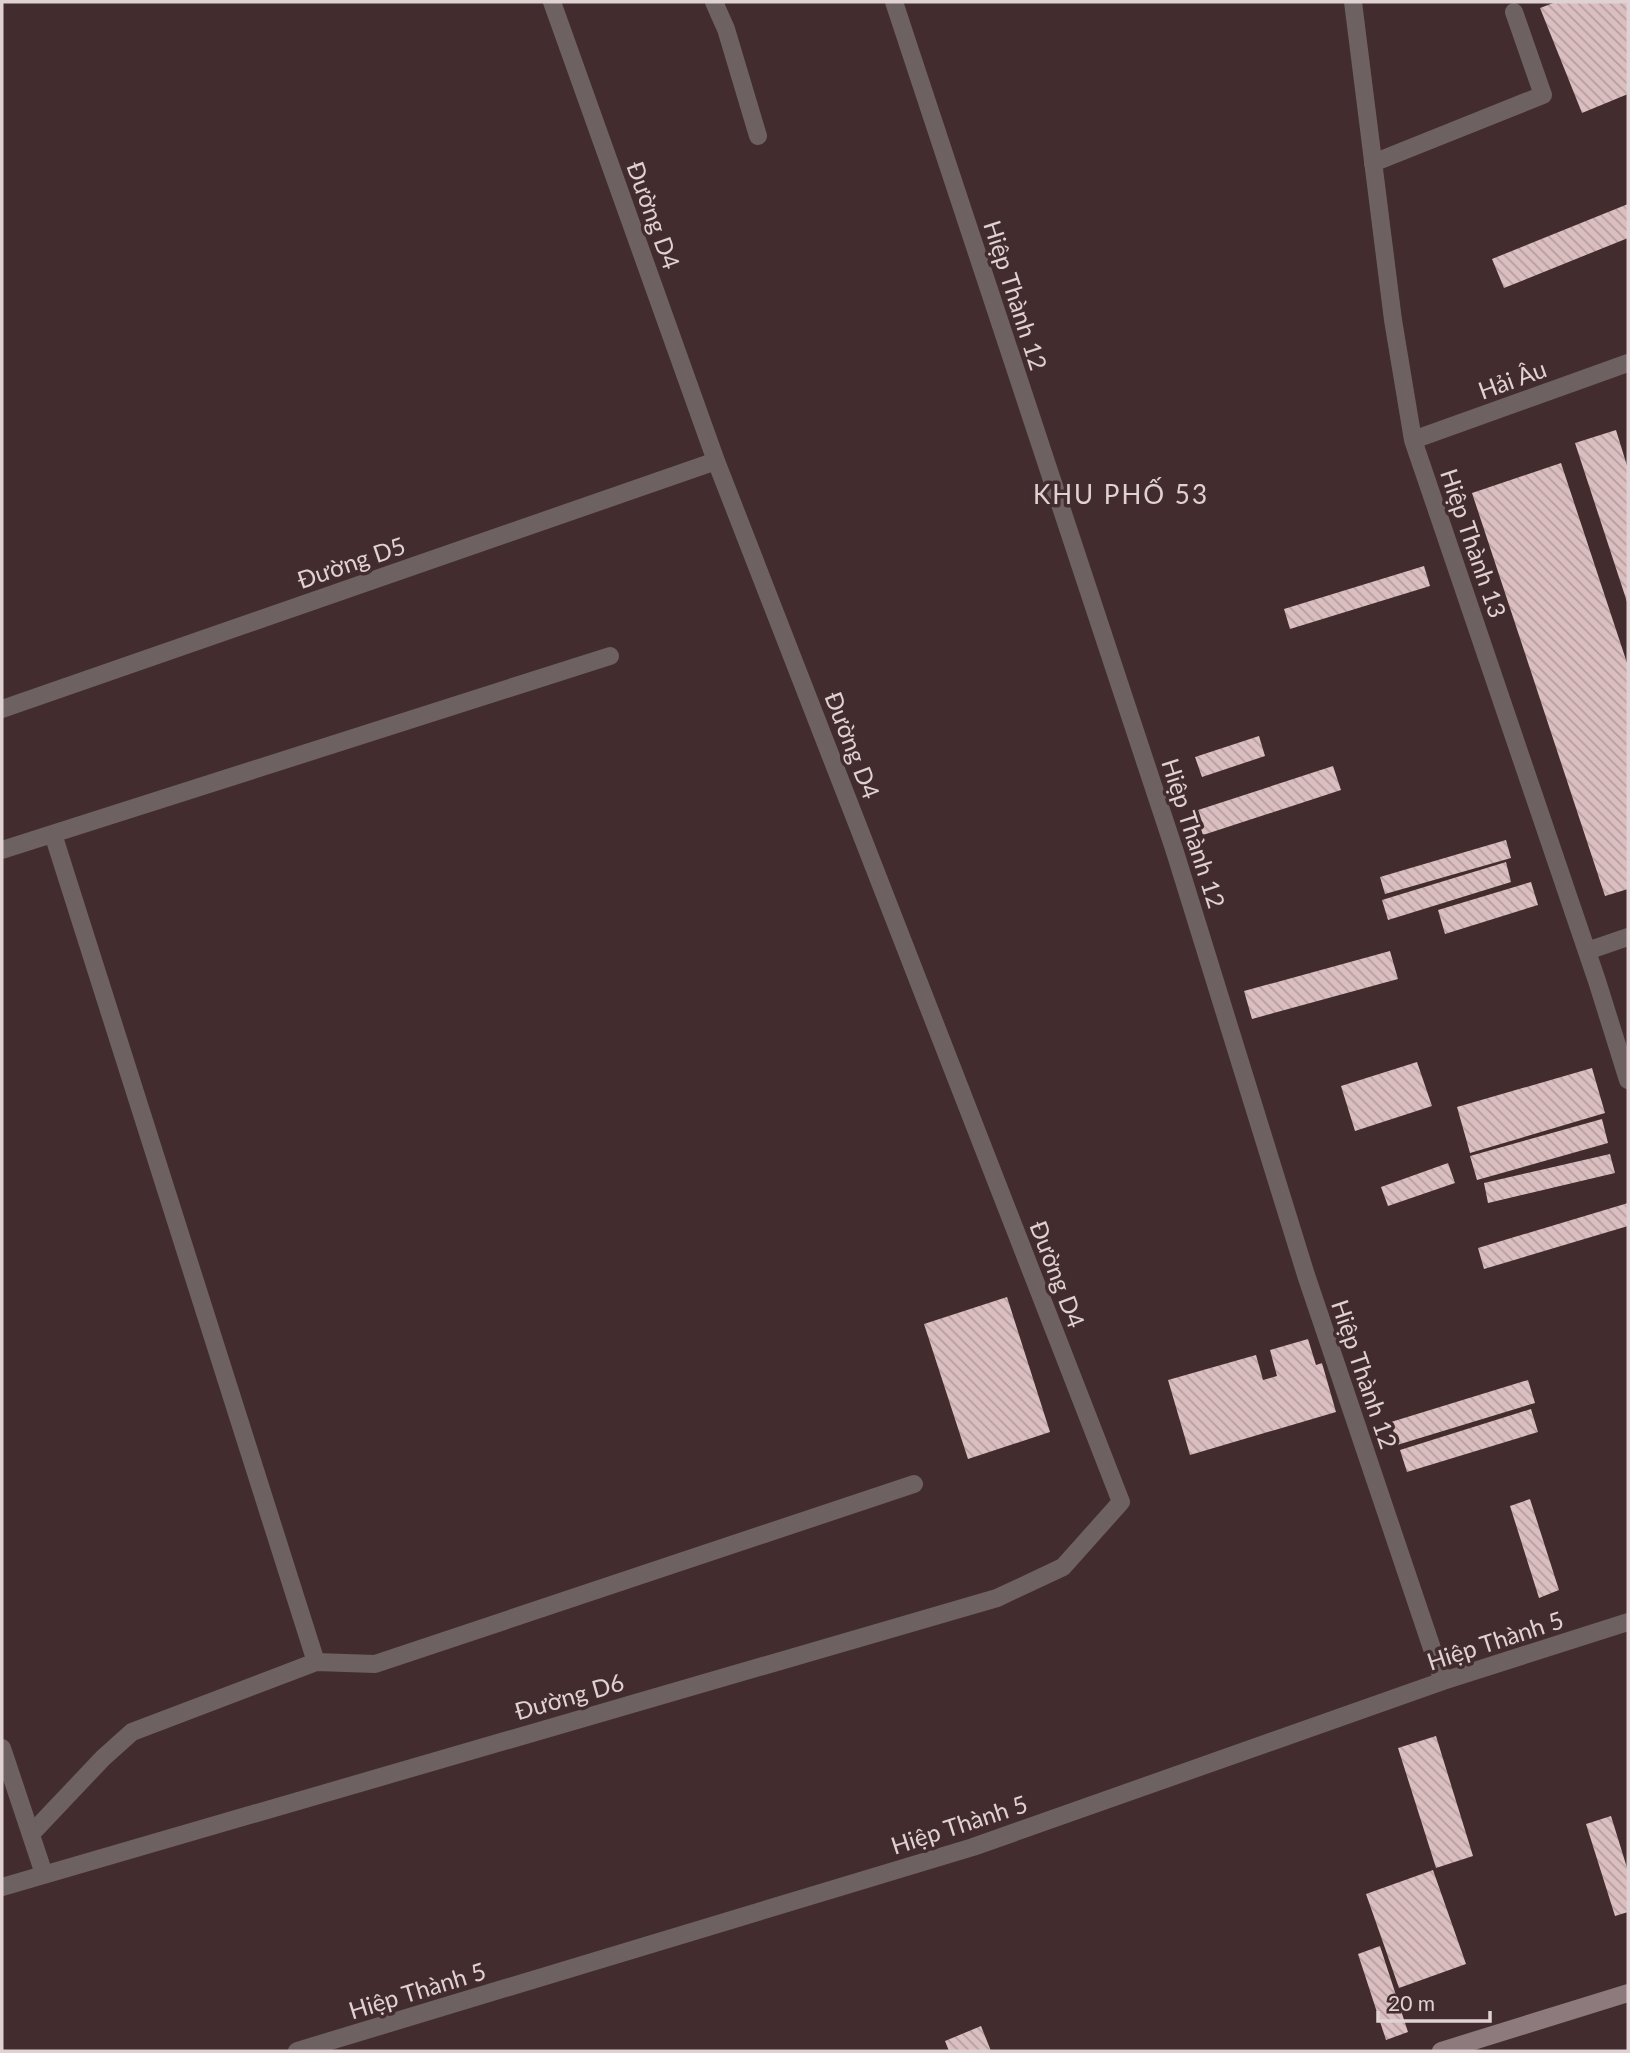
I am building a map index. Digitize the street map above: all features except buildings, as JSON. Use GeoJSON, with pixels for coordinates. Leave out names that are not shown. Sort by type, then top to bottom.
{"type":"FeatureCollection","features":[{"type":"Feature","properties":{"kind":"main road"},"geometry":{"type":"LineString","coordinates":[[1441,2051],[1628,1993]]}},
{"type":"Feature","properties":{"kind":"street","name":"Đường D4"},"geometry":{"type":"LineString","coordinates":[[552,2],[716,461],[1121,1502]]}},
{"type":"Feature","properties":{"kind":"street"},"geometry":{"type":"LineString","coordinates":[[714,2],[726,29],[758,136]]}},
{"type":"Feature","properties":{"kind":"street","name":"Hiệp Thành 12"},"geometry":{"type":"LineString","coordinates":[[894,2],[1175,852],[1306,1275],[1443,1681]]}},
{"type":"Feature","properties":{"kind":"street","name":"Hiệp Thành 13"},"geometry":{"type":"LineString","coordinates":[[1353,2],[1392,320],[1413,440],[1587,951],[1628,1080]]}},
{"type":"Feature","properties":{"kind":"street"},"geometry":{"type":"LineString","coordinates":[[1373,163],[1543,95],[1514,12]]}},
{"type":"Feature","properties":{"kind":"street","name":"Hải Âu"},"geometry":{"type":"LineString","coordinates":[[1413,440],[1628,363]]}},
{"type":"Feature","properties":{"kind":"street","name":"Đường D5"},"geometry":{"type":"LineString","coordinates":[[2,709],[716,461]]}},
{"type":"Feature","properties":{"kind":"street"},"geometry":{"type":"LineString","coordinates":[[2,850],[610,656]]}},
{"type":"Feature","properties":{"kind":"street"},"geometry":{"type":"LineString","coordinates":[[53,834],[316,1662]]}},
{"type":"Feature","properties":{"kind":"street"},"geometry":{"type":"LineString","coordinates":[[1587,951],[1628,937]]}},
{"type":"Feature","properties":{"kind":"street"},"geometry":{"type":"LineString","coordinates":[[31,1833],[103,1758],[132,1732],[316,1662],[375,1664],[914,1484]]}},
{"type":"Feature","properties":{"kind":"street","name":"Đường D6"},"geometry":{"type":"LineString","coordinates":[[2,1887],[997,1598],[1063,1567],[1121,1502]]}},
{"type":"Feature","properties":{"kind":"street","name":"Hiệp Thành 5"},"geometry":{"type":"LineString","coordinates":[[297,2051],[973,1847],[1443,1681],[1628,1622]]}},
{"type":"Feature","properties":{"kind":"street"},"geometry":{"type":"LineString","coordinates":[[2,1748],[44,1874]]}},
{"type":"Feature","properties":{"kind":"district","name":"KHU PHỐ 53"},"geometry":{"type":"Point","coordinates":[1121,494]}}]}
